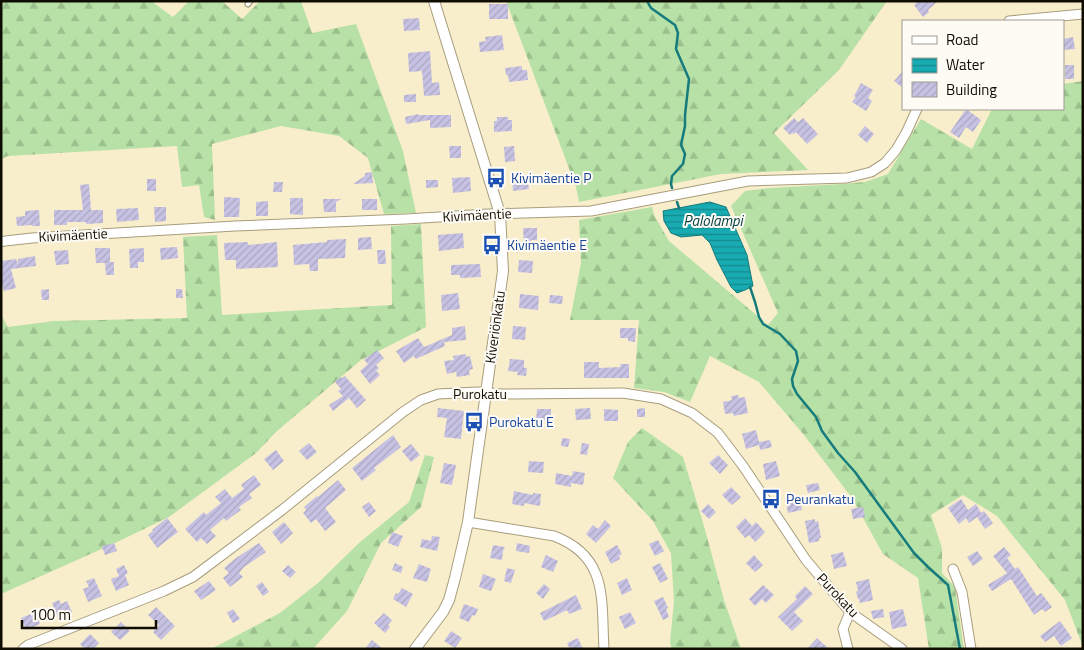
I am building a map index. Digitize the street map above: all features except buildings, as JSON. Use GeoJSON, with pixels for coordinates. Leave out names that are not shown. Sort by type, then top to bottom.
{"type":"FeatureCollection","features":[{"type":"Feature","properties":{"kind":"street","name":"Kiveriönkatu"},"geometry":{"type":"LineString","coordinates":[[415,649],[443,612],[449,600],[455,578],[468,522],[503,271],[500,214],[434,1]]}},
{"type":"Feature","properties":{"kind":"street"},"geometry":{"type":"LineString","coordinates":[[1020,20],[1083,14]]}},
{"type":"Feature","properties":{"kind":"street","name":"Kivimäentie"},"geometry":{"type":"LineString","coordinates":[[1,242],[32,238],[235,226],[406,220],[591,210],[748,181],[847,178],[871,172],[885,163],[896,150],[917,110]]}},
{"type":"Feature","properties":{"kind":"street","name":"Purokatu"},"geometry":{"type":"LineString","coordinates":[[23,649],[28,645],[164,591],[193,577],[282,510],[403,412],[421,400],[438,394],[478,392],[624,393],[661,399],[692,413],[718,434],[743,466],[806,560],[850,612],[902,649]]}},
{"type":"Feature","properties":{"kind":"street"},"geometry":{"type":"LineString","coordinates":[[468,522],[554,536],[567,541],[578,549],[589,560],[597,573],[601,588],[604,649]]}},
{"type":"Feature","properties":{"kind":"street"},"geometry":{"type":"LineString","coordinates":[[952,569],[962,592],[971,649]]}},
{"type":"Feature","properties":{"kind":"street"},"geometry":{"type":"LineString","coordinates":[[848,649],[843,629],[850,612]]}},
{"type":"Feature","properties":{"kind":"green space"},"geometry":{"type":"Polygon","coordinates":[[[1,1],[151,1],[173,17],[189,1],[222,1],[242,19],[260,1],[301,1],[312,33],[356,24],[403,151],[416,213],[384,214],[368,158],[339,136],[281,126],[212,144],[215,220],[204,217],[199,185],[182,187],[177,146],[8,156],[1,159],[1,1]]]}},
{"type":"Feature","properties":{"kind":"green space"},"geometry":{"type":"Polygon","coordinates":[[[506,1],[887,1],[839,70],[774,133],[808,170],[721,174],[579,202],[576,187],[506,1]]]}},
{"type":"Feature","properties":{"kind":"green space"},"geometry":{"type":"Polygon","coordinates":[[[1083,81],[1083,647],[1065,600],[997,516],[963,495],[931,515],[942,548],[942,573],[955,587],[964,649],[929,649],[918,578],[883,554],[852,498],[804,435],[759,382],[710,356],[690,402],[664,392],[634,388],[639,320],[570,320],[581,263],[579,220],[652,207],[654,215],[669,241],[768,325],[778,313],[731,206],[745,191],[865,182],[888,174],[921,119],[972,149],[992,110],[1064,110],[1064,84],[1083,81]]]}},
{"type":"Feature","properties":{"kind":"green space"},"geometry":{"type":"Polygon","coordinates":[[[421,224],[426,327],[361,360],[277,431],[256,453],[169,517],[1,594],[1,315],[8,327],[54,321],[187,318],[183,237],[217,235],[222,315],[392,305],[391,226],[421,224]]]}},
{"type":"Feature","properties":{"kind":"green space"},"geometry":{"type":"Polygon","coordinates":[[[642,428],[683,457],[724,600],[741,649],[672,649],[670,643],[674,601],[671,553],[653,521],[613,478],[628,442],[642,428]]]}},
{"type":"Feature","properties":{"kind":"green space"},"geometry":{"type":"Polygon","coordinates":[[[425,455],[434,457],[421,507],[381,543],[347,611],[313,649],[211,649],[280,613],[318,583],[359,543],[409,502],[425,455]]]}},
{"type":"Feature","properties":{"kind":"water","name":"Palolampi"},"geometry":{"type":"Polygon","coordinates":[[[710,202],[726,207],[747,255],[753,286],[737,293],[731,287],[710,243],[702,235],[681,237],[671,233],[664,221],[663,211],[710,202]]]}},
{"type":"Feature","properties":{"kind":"waterway"},"geometry":{"type":"LineString","coordinates":[[647,1],[651,8],[675,25],[678,33],[676,49],[689,79],[685,126],[681,145],[685,154],[683,164],[672,176],[672,188]]}},
{"type":"Feature","properties":{"kind":"waterway"},"geometry":{"type":"LineString","coordinates":[[677,202],[679,208]]}},
{"type":"Feature","properties":{"kind":"waterway"},"geometry":{"type":"LineString","coordinates":[[750,287],[763,324],[780,334],[796,351],[798,361],[792,379],[797,394],[816,417],[822,431],[838,453],[855,472],[914,553],[948,585],[960,649]]}},
{"type":"Feature","properties":{"kind":"place","name":"Kivimäentie P"},"geometry":{"type":"Point","coordinates":[496,178]}},
{"type":"Feature","properties":{"kind":"place","name":"Kivimäentie E"},"geometry":{"type":"Point","coordinates":[492,245]}},
{"type":"Feature","properties":{"kind":"place","name":"Purokatu E"},"geometry":{"type":"Point","coordinates":[474,422]}},
{"type":"Feature","properties":{"kind":"place","name":"Peurankatu"},"geometry":{"type":"Point","coordinates":[771,499]}}]}
